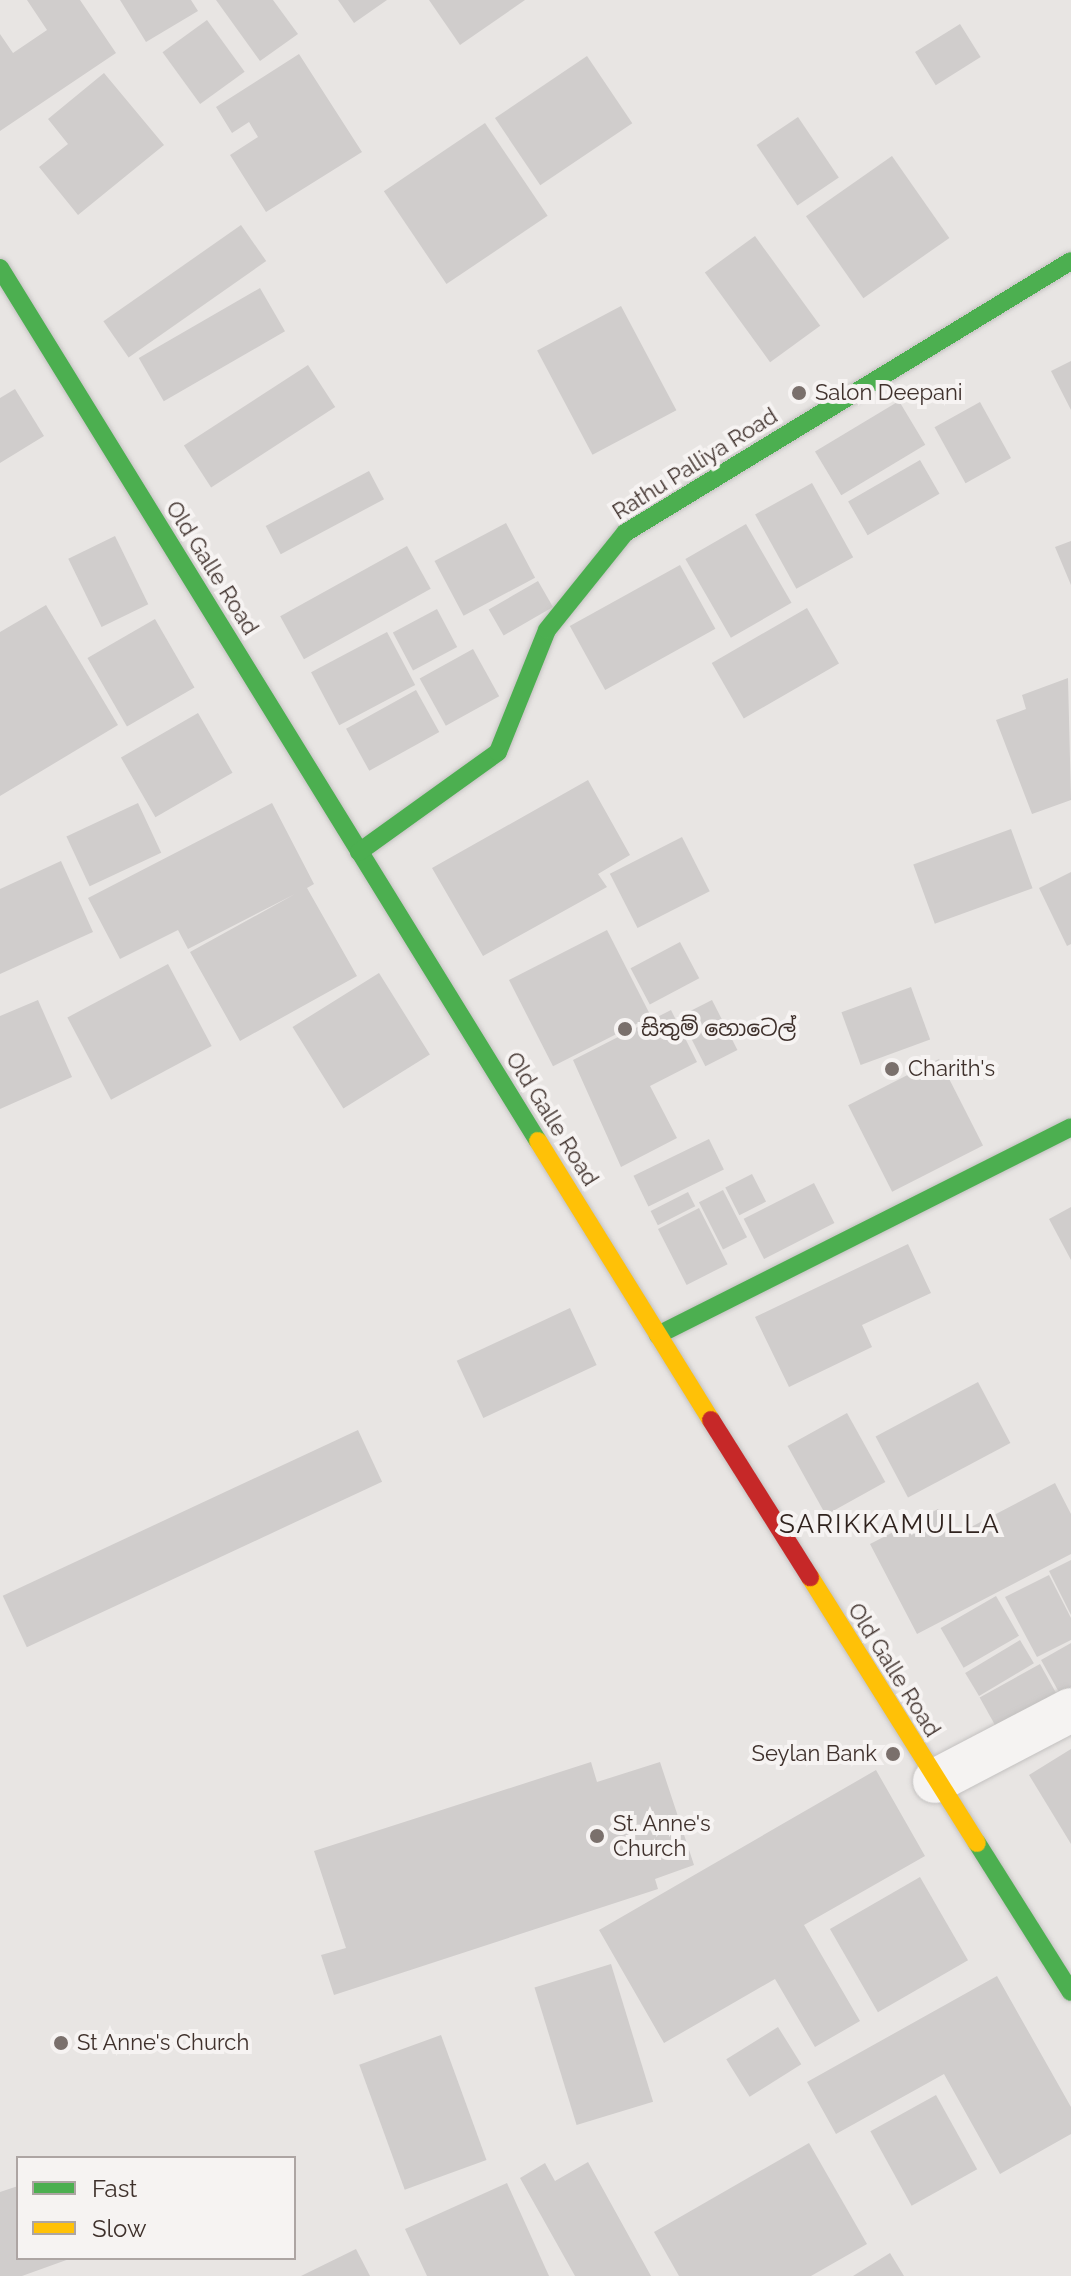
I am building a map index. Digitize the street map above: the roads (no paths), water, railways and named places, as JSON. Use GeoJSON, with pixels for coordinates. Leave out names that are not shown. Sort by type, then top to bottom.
{"type":"FeatureCollection","features":[{"type":"Feature","properties":{"kind":"main road","name":"Rathu Palliya Road"},"geometry":{"type":"LineString","coordinates":[[359,852],[498,752],[547,630],[625,533],[1071,261]]}},
{"type":"Feature","properties":{"kind":"main road","name":"Old Galle Road"},"geometry":{"type":"LineString","coordinates":[[0,268],[935,1781],[1071,1992]]}},
{"type":"Feature","properties":{"kind":"main road"},"geometry":{"type":"LineString","coordinates":[[658,1335],[1071,1127]]}},
{"type":"Feature","properties":{"kind":"street"},"geometry":{"type":"LineString","coordinates":[[935,1781],[1071,1710]]}},
{"type":"Feature","properties":{"kind":"place","name":"Salon Deepani"},"geometry":{"type":"Point","coordinates":[799,393]}},
{"type":"Feature","properties":{"kind":"place","name":"සිතුම් හොටෙල්"},"geometry":{"type":"Point","coordinates":[625,1029]}},
{"type":"Feature","properties":{"kind":"place","name":"Charith's"},"geometry":{"type":"Point","coordinates":[892,1069]}},
{"type":"Feature","properties":{"kind":"place","name":"Seylan Bank"},"geometry":{"type":"Point","coordinates":[893,1754]}},
{"type":"Feature","properties":{"kind":"place","name":"St. Anne's Church"},"geometry":{"type":"Point","coordinates":[597,1836]}},
{"type":"Feature","properties":{"kind":"place","name":"St Anne's Church"},"geometry":{"type":"Point","coordinates":[61,2043]}},
{"type":"Feature","properties":{"kind":"district","name":"SARIKKAMULLA"},"geometry":{"type":"Point","coordinates":[890,1525]}}]}
